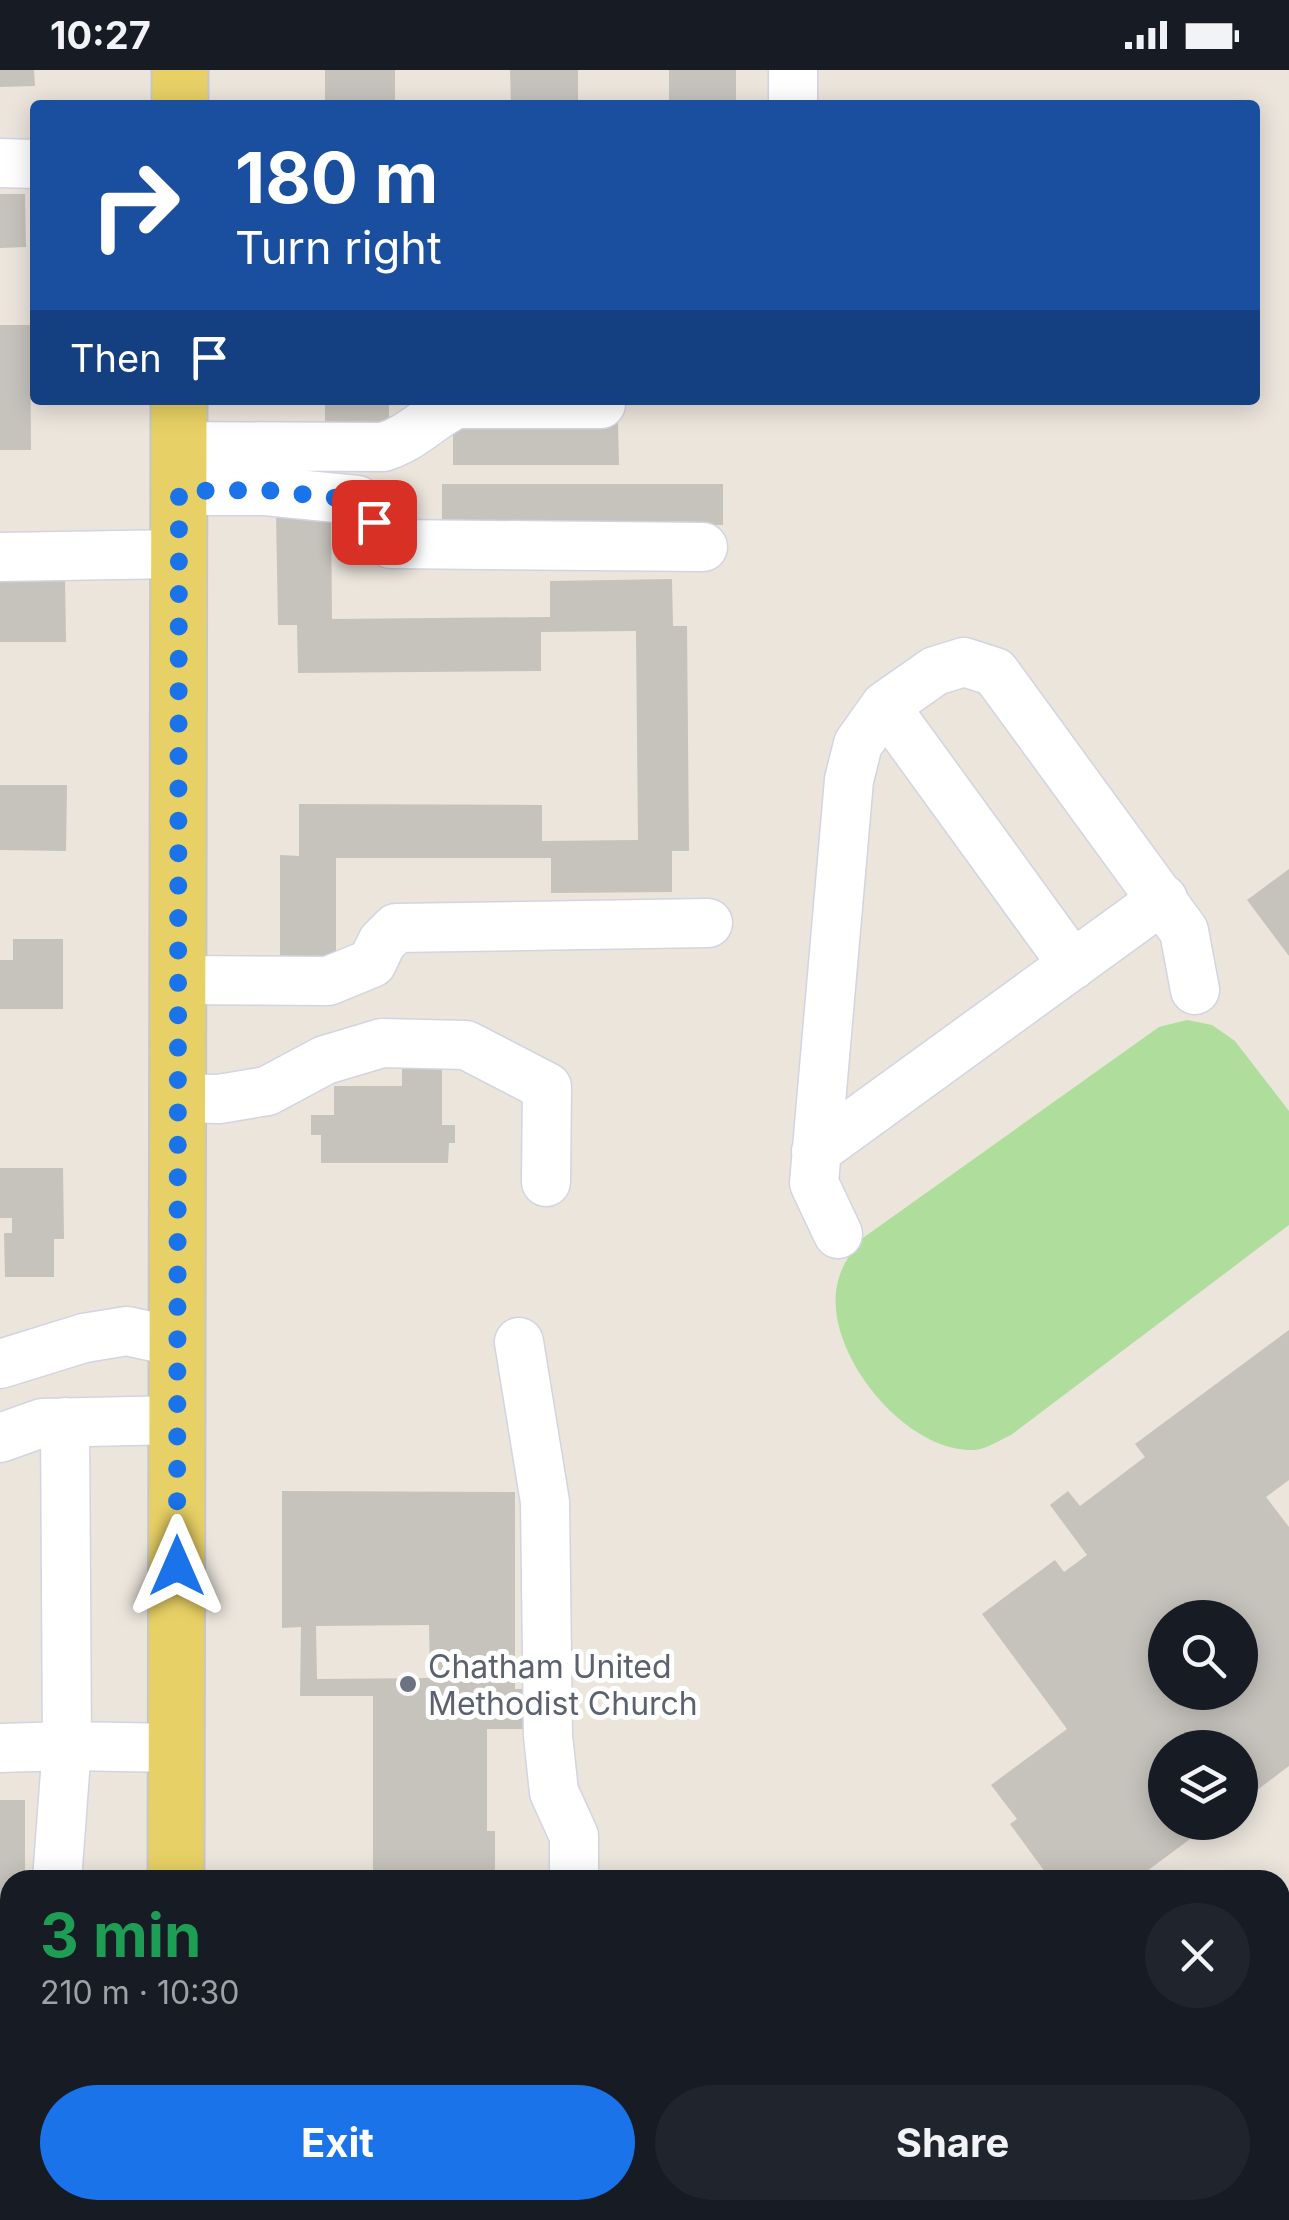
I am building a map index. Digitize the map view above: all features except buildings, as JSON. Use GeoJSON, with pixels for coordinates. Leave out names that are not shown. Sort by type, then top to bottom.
{"type":"FeatureCollection","features":[{"type":"Feature","properties":{"kind":"main road"},"geometry":{"type":"LineString","coordinates":[[180,70],[180,100]]}},
{"type":"Feature","properties":{"kind":"main road"},"geometry":{"type":"LineString","coordinates":[[176,1870],[179,446]]}},
{"type":"Feature","properties":{"kind":"lane"},"geometry":{"type":"LineString","coordinates":[[793,70],[794,100]]}},
{"type":"Feature","properties":{"kind":"lane"},"geometry":{"type":"LineString","coordinates":[[0,162],[30,164]]}},
{"type":"Feature","properties":{"kind":"lane"},"geometry":{"type":"LineString","coordinates":[[179,446],[383,447],[405,440],[454,405]]}},
{"type":"Feature","properties":{"kind":"lane"},"geometry":{"type":"LineString","coordinates":[[179,446],[265,490],[356,500],[390,544],[703,547]]}},
{"type":"Feature","properties":{"kind":"lane"},"geometry":{"type":"LineString","coordinates":[[0,557],[178,554]]}},
{"type":"Feature","properties":{"kind":"lane"},"geometry":{"type":"LineString","coordinates":[[838,1234],[814,1183],[849,780],[858,744],[885,706],[935,671],[964,662],[995,672],[1184,931],[1195,990]]}},
{"type":"Feature","properties":{"kind":"lane"},"geometry":{"type":"LineString","coordinates":[[885,706],[1073,965]]}},
{"type":"Feature","properties":{"kind":"lane"},"geometry":{"type":"LineString","coordinates":[[816,1151],[1163,899]]}},
{"type":"Feature","properties":{"kind":"lane"},"geometry":{"type":"LineString","coordinates":[[178,980],[328,981],[372,963],[382,942],[396,928],[708,923]]}},
{"type":"Feature","properties":{"kind":"lane"},"geometry":{"type":"LineString","coordinates":[[178,1098],[219,1099],[268,1091],[325,1060],[382,1043],[466,1045],[547,1087],[546,1182]]}},
{"type":"Feature","properties":{"kind":"lane"},"geometry":{"type":"LineString","coordinates":[[0,1364],[84,1338],[127,1331],[177,1342]]}},
{"type":"Feature","properties":{"kind":"lane"},"geometry":{"type":"LineString","coordinates":[[519,1342],[546,1502],[548,1736],[554,1792],[574,1836],[574,1870]]}},
{"type":"Feature","properties":{"kind":"lane"},"geometry":{"type":"LineString","coordinates":[[0,1438],[42,1422],[177,1420]]}},
{"type":"Feature","properties":{"kind":"lane"},"geometry":{"type":"LineString","coordinates":[[58,1870],[67,1746],[64,1422]]}},
{"type":"Feature","properties":{"kind":"lane"},"geometry":{"type":"LineString","coordinates":[[0,1748],[176,1748]]}},
{"type":"Feature","properties":{"kind":"green space"},"geometry":{"type":"Polygon","coordinates":[[[1187,1020],[1212,1025],[1235,1041],[1289,1111],[1289,1225],[1011,1435],[975,1450],[948,1447],[921,1435],[873,1392],[842,1336],[836,1308],[838,1281],[850,1254],[860,1240],[1159,1027],[1187,1020]]]}},
{"type":"Feature","properties":{"kind":"place","name":"Chatham United Methodist Church"},"geometry":{"type":"Point","coordinates":[408,1684]}},
{"type":"Feature","properties":{"kind":"route"},"geometry":{"type":"LineString","coordinates":[[177,1566],[179,491],[265,490],[356,500],[374,522]]}}]}
